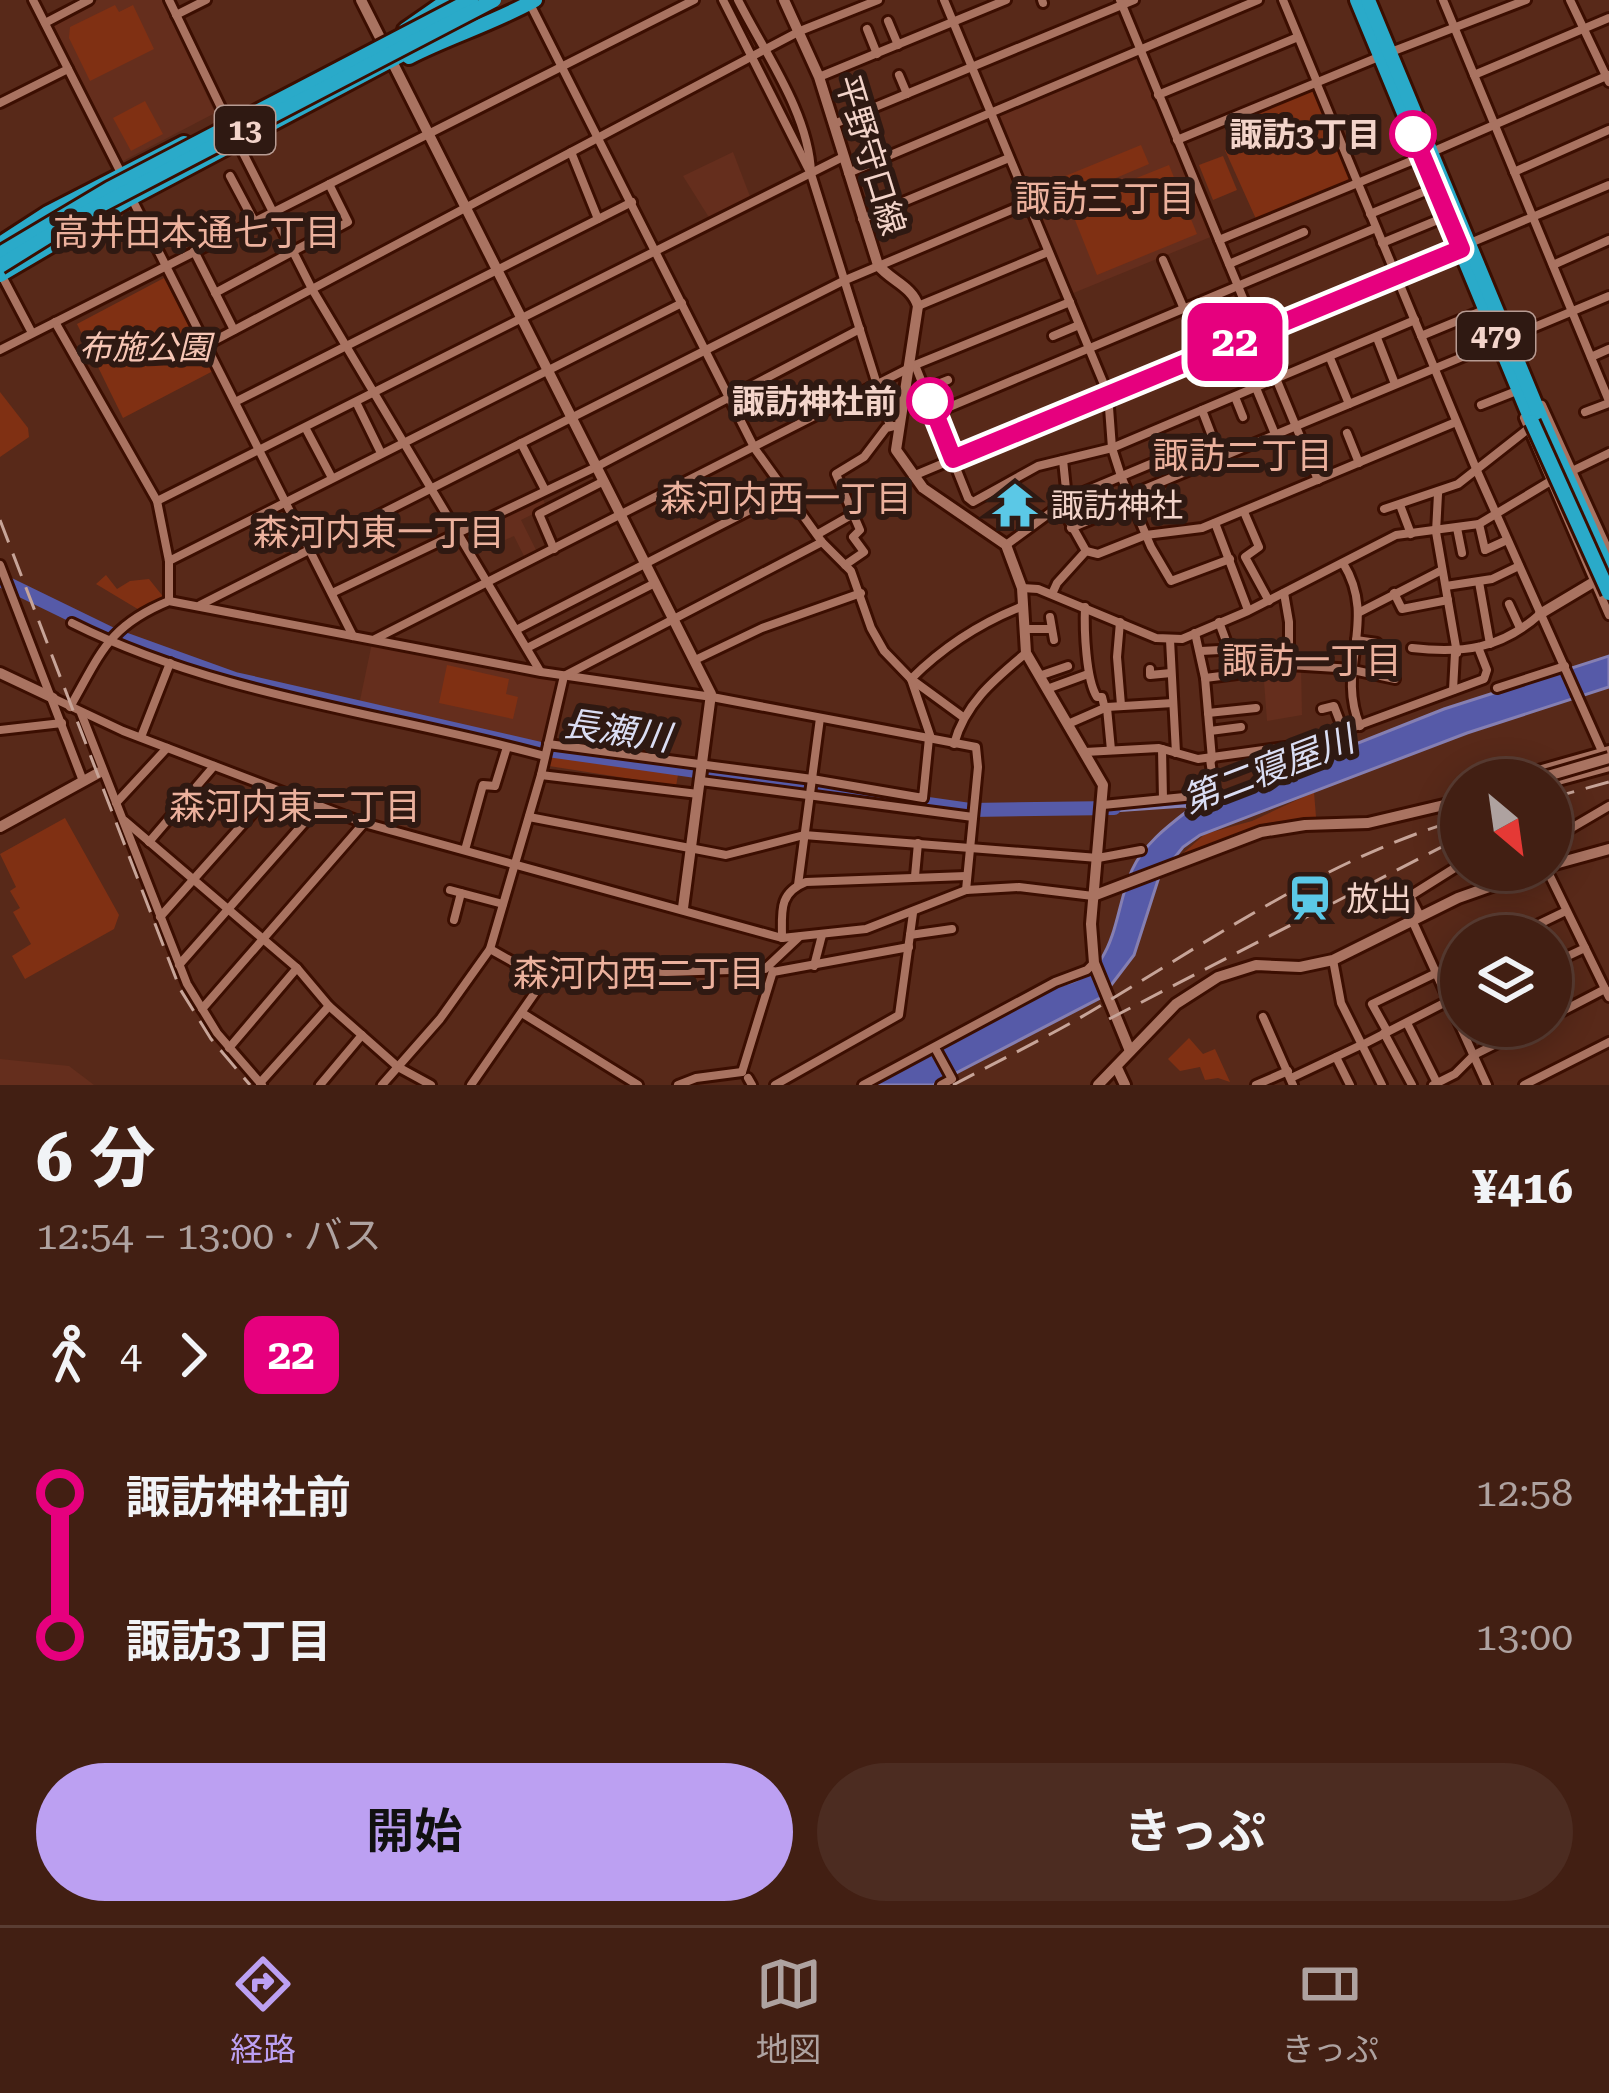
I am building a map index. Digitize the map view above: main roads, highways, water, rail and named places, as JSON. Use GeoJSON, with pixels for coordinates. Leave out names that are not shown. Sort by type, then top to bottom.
{"type":"FeatureCollection","features":[{"type":"Feature","properties":{"kind":"highway"},"geometry":{"type":"LineString","coordinates":[[401,33],[437,0]]}},
{"type":"Feature","properties":{"kind":"highway"},"geometry":{"type":"LineString","coordinates":[[401,33],[448,0]]}},
{"type":"Feature","properties":{"kind":"highway"},"geometry":{"type":"LineString","coordinates":[[0,244],[121,173],[468,0]]}},
{"type":"Feature","properties":{"kind":"highway","name":"13"},"geometry":{"type":"LineString","coordinates":[[0,254],[109,189],[468,0]]}},
{"type":"Feature","properties":{"kind":"highway","name":"13"},"geometry":{"type":"LineString","coordinates":[[0,272],[82,215],[494,0]]}},
{"type":"Feature","properties":{"kind":"highway","name":"479"},"geometry":{"type":"LineString","coordinates":[[1357,0],[1386,54]]}},
{"type":"Feature","properties":{"kind":"highway","name":"479"},"geometry":{"type":"LineString","coordinates":[[1368,0],[1517,381],[1600,577]]}},
{"type":"Feature","properties":{"kind":"highway"},"geometry":{"type":"LineString","coordinates":[[393,62],[493,23],[520,2]]}},
{"type":"Feature","properties":{"kind":"highway"},"geometry":{"type":"LineString","coordinates":[[0,272],[131,198],[520,2]]}},
{"type":"Feature","properties":{"kind":"highway","name":"479"},"geometry":{"type":"LineString","coordinates":[[1427,154],[1447,216],[1466,247],[1485,310],[1504,341]]}},
{"type":"Feature","properties":{"kind":"highway","name":"479"},"geometry":{"type":"LineString","coordinates":[[1534,423],[1609,592]]}},
{"type":"Feature","properties":{"kind":"waterway","name":"長瀬川"},"geometry":{"type":"LineString","coordinates":[[0,580],[113,635],[235,679],[541,749],[970,810],[1114,808]]}},
{"type":"Feature","properties":{"kind":"railway"},"geometry":{"type":"LineString","coordinates":[[0,520],[180,989],[211,1039],[250,1085]]}},
{"type":"Feature","properties":{"kind":"railway"},"geometry":{"type":"LineString","coordinates":[[1572,792],[1609,782]]}},
{"type":"Feature","properties":{"kind":"railway"},"geometry":{"type":"LineString","coordinates":[[953,1085],[1082,1017],[1320,877],[1440,826]]}},
{"type":"Feature","properties":{"kind":"railway"},"geometry":{"type":"LineString","coordinates":[[1109,1019],[1440,848]]}},
{"type":"Feature","properties":{"kind":"place","name":"諏訪3丁目"},"geometry":{"type":"Point","coordinates":[1413,134]}},
{"type":"Feature","properties":{"kind":"place","name":"諏訪神社前"},"geometry":{"type":"Point","coordinates":[930,401]}},
{"type":"Feature","properties":{"kind":"place","name":"諏訪神社"},"geometry":{"type":"Point","coordinates":[1015,505]}},
{"type":"Feature","properties":{"kind":"place","name":"放出"},"geometry":{"type":"Point","coordinates":[1310,898]}},
{"type":"Feature","properties":{"kind":"district","name":"諏訪三丁目"},"geometry":{"type":"Point","coordinates":[1105,198]}},
{"type":"Feature","properties":{"kind":"district","name":"高井田本通七丁目"},"geometry":{"type":"Point","coordinates":[197,232]}},
{"type":"Feature","properties":{"kind":"district","name":"諏訪二丁目"},"geometry":{"type":"Point","coordinates":[1243,455]}},
{"type":"Feature","properties":{"kind":"district","name":"森河内西一丁目"},"geometry":{"type":"Point","coordinates":[786,498]}},
{"type":"Feature","properties":{"kind":"district","name":"森河内東一丁目"},"geometry":{"type":"Point","coordinates":[379,532]}},
{"type":"Feature","properties":{"kind":"district","name":"諏訪一丁目"},"geometry":{"type":"Point","coordinates":[1312,660]}},
{"type":"Feature","properties":{"kind":"district","name":"森河内東二丁目"},"geometry":{"type":"Point","coordinates":[295,806]}},
{"type":"Feature","properties":{"kind":"district","name":"森河内西二丁目"},"geometry":{"type":"Point","coordinates":[639,973]}},
{"type":"Feature","properties":{"kind":"park label","name":"布施公園"},"geometry":{"type":"Point","coordinates":[145,347]}},
{"type":"Feature","properties":{"kind":"water label","name":"第二寝屋川"},"geometry":{"type":"Point","coordinates":[1268,769]}}]}
